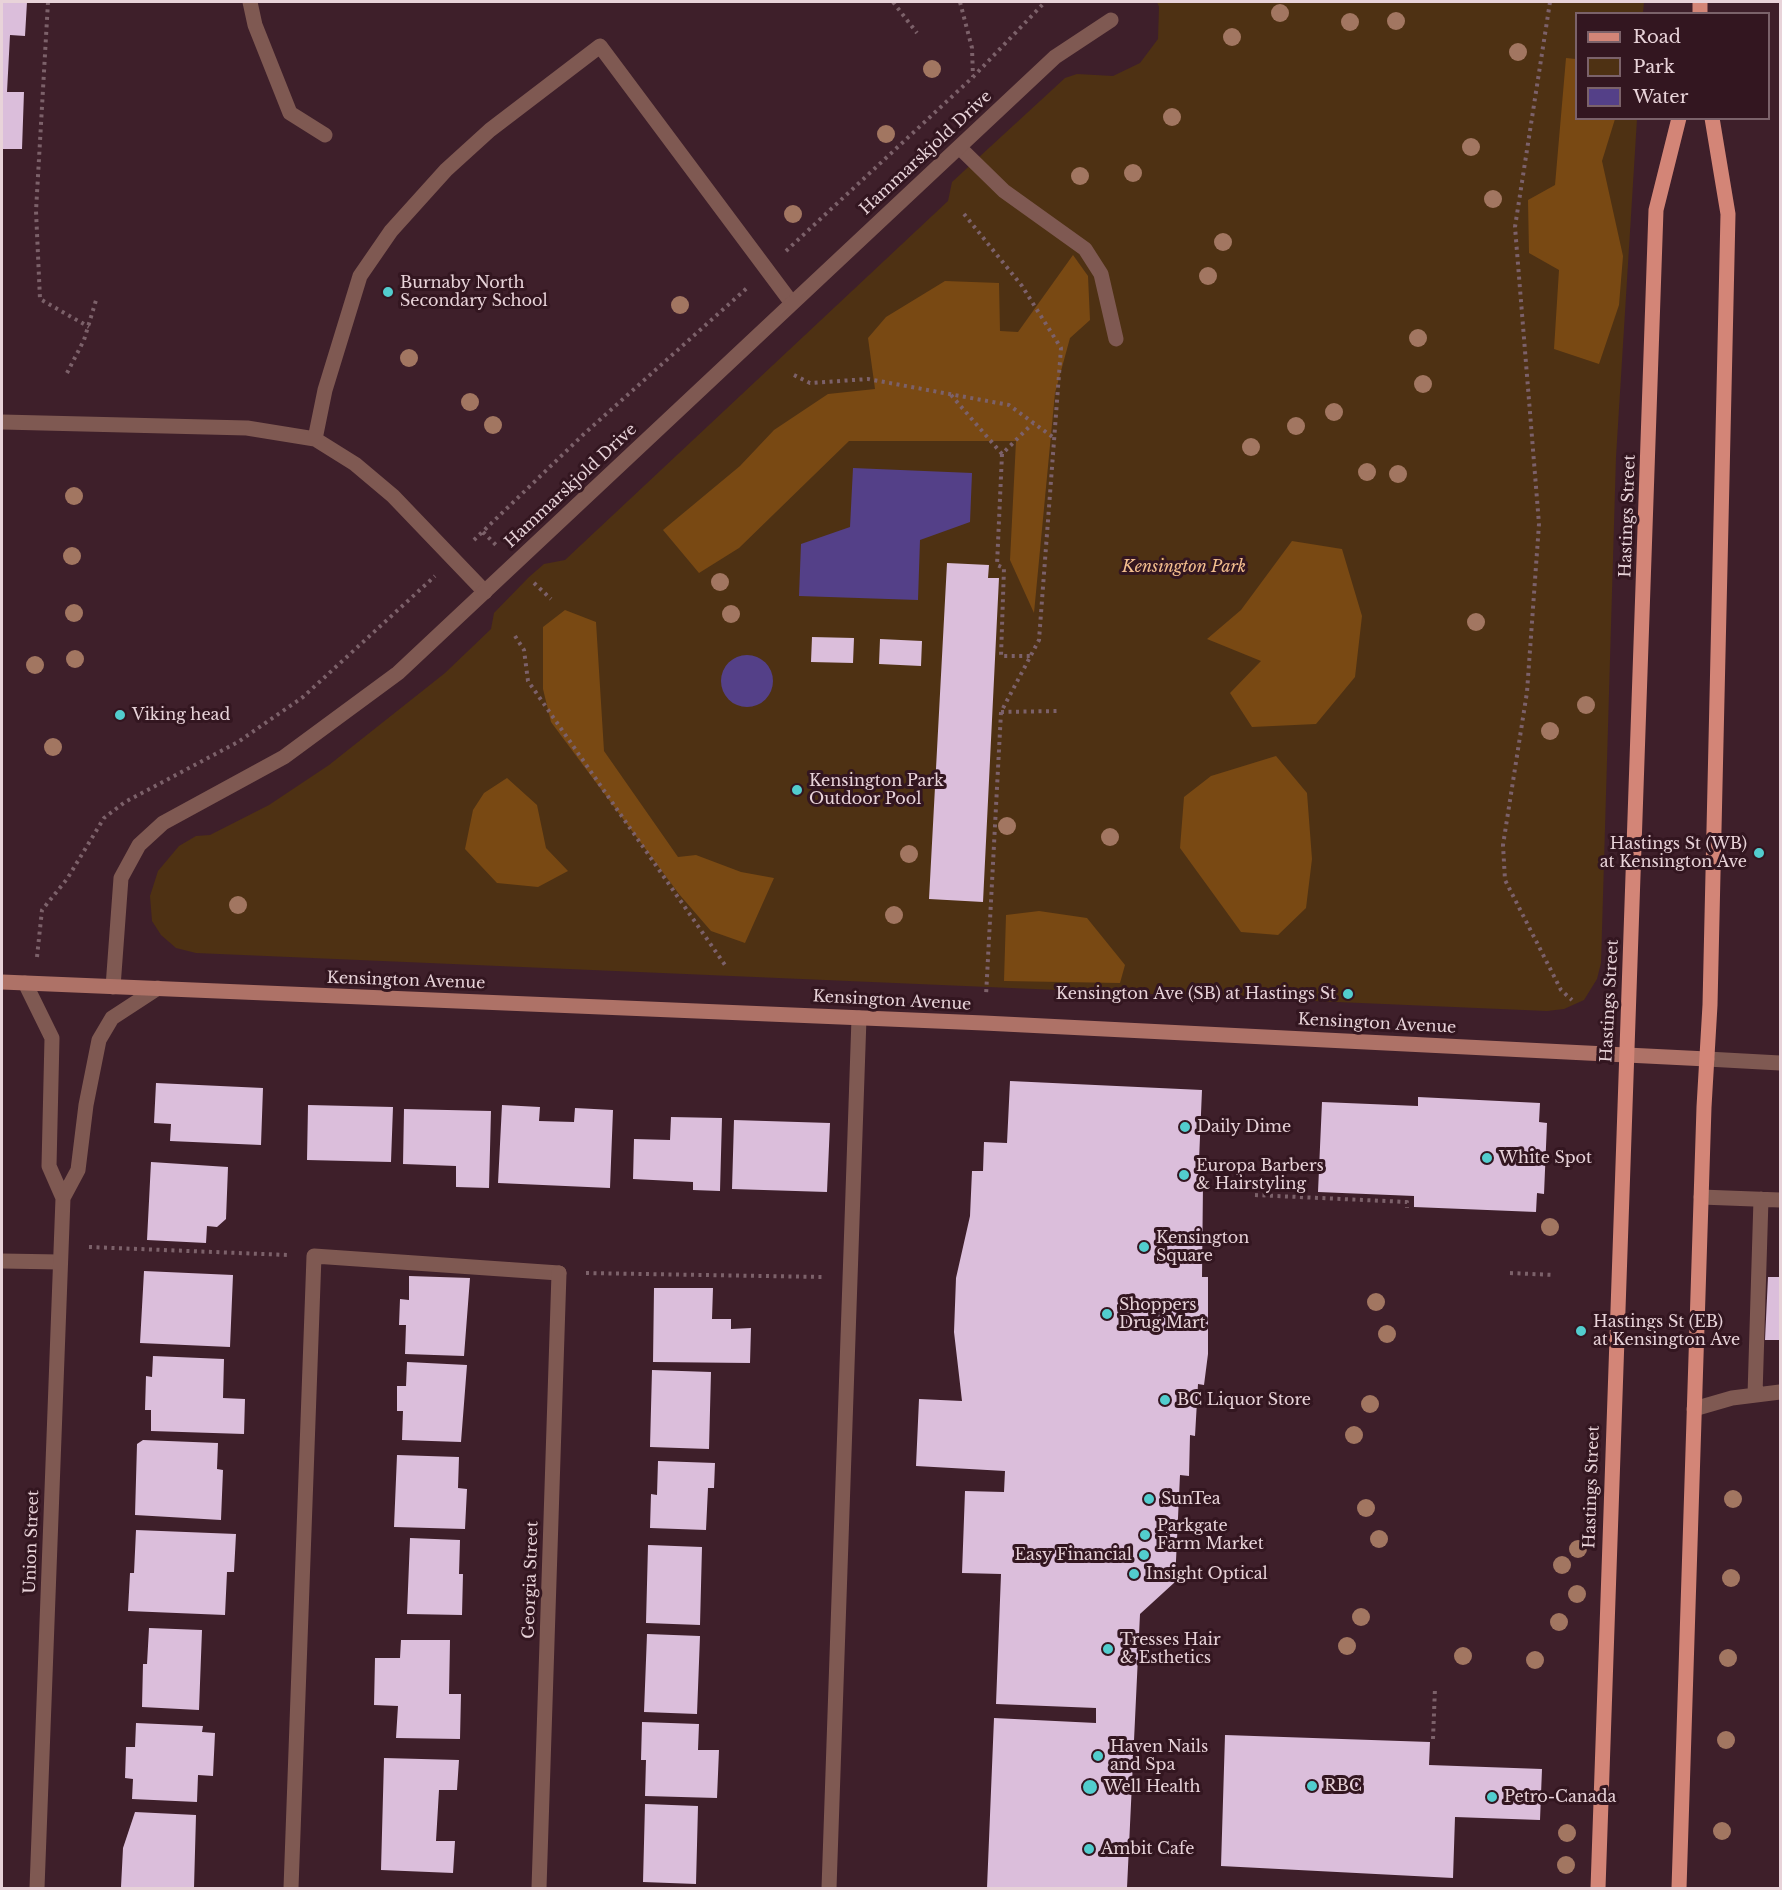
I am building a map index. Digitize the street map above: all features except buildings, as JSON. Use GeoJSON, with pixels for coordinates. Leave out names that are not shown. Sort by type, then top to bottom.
{"type":"FeatureCollection","features":[{"type":"Feature","properties":{"kind":"main road","name":"Hastings Street"},"geometry":{"type":"LineString","coordinates":[[1598,1888],[1656,210],[1678,120]]}},
{"type":"Feature","properties":{"kind":"main road"},"geometry":{"type":"LineString","coordinates":[[1679,1888],[1707,1059],[1728,214],[1712,120]]}},
{"type":"Feature","properties":{"kind":"street"},"geometry":{"type":"LineString","coordinates":[[250,2],[255,25],[290,113],[325,135]]}},
{"type":"Feature","properties":{"kind":"street","name":"Hammarskjold Drive"},"geometry":{"type":"LineString","coordinates":[[113,987],[121,878],[139,845],[163,823],[284,757],[389,680],[1055,57],[1111,20]]}},
{"type":"Feature","properties":{"kind":"street"},"geometry":{"type":"LineString","coordinates":[[315,439],[325,390],[360,276],[391,231],[446,170],[483,136],[600,46],[791,302]]}},
{"type":"Feature","properties":{"kind":"street"},"geometry":{"type":"LineString","coordinates":[[960,148],[1004,191],[1085,249],[1101,274],[1116,339]]}},
{"type":"Feature","properties":{"kind":"street"},"geometry":{"type":"LineString","coordinates":[[2,422],[247,428],[315,439],[355,464],[393,496],[485,592]]}},
{"type":"Feature","properties":{"kind":"street","name":"Kensington Avenue"},"geometry":{"type":"LineString","coordinates":[[2,982],[859,1018],[1780,1063]]}},
{"type":"Feature","properties":{"kind":"street","name":"Union Street"},"geometry":{"type":"LineString","coordinates":[[25,983],[52,1038],[49,1166],[63,1198]]}},
{"type":"Feature","properties":{"kind":"street","name":"Union Street"},"geometry":{"type":"LineString","coordinates":[[37,1888],[63,1198],[78,1170],[86,1105],[99,1040],[112,1018],[158,988]]}},
{"type":"Feature","properties":{"kind":"street"},"geometry":{"type":"LineString","coordinates":[[829,1888],[859,1018]]}},
{"type":"Feature","properties":{"kind":"street"},"geometry":{"type":"LineString","coordinates":[[1701,1197],[1780,1200]]}},
{"type":"Feature","properties":{"kind":"street"},"geometry":{"type":"LineString","coordinates":[[1755,1395],[1761,1199]]}},
{"type":"Feature","properties":{"kind":"street"},"geometry":{"type":"LineString","coordinates":[[291,1888],[314,1256],[559,1273]]}},
{"type":"Feature","properties":{"kind":"street"},"geometry":{"type":"LineString","coordinates":[[2,1261],[60,1262]]}},
{"type":"Feature","properties":{"kind":"street","name":"Georgia Street"},"geometry":{"type":"LineString","coordinates":[[539,1888],[559,1273]]}},
{"type":"Feature","properties":{"kind":"street"},"geometry":{"type":"LineString","coordinates":[[1694,1409],[1732,1398],[1780,1392]]}},
{"type":"Feature","properties":{"kind":"path"},"geometry":{"type":"LineString","coordinates":[[48,2],[36,211],[40,298],[88,327]]}},
{"type":"Feature","properties":{"kind":"path"},"geometry":{"type":"LineString","coordinates":[[893,2],[917,33]]}},
{"type":"Feature","properties":{"kind":"path"},"geometry":{"type":"LineString","coordinates":[[960,2],[972,48],[973,76]]}},
{"type":"Feature","properties":{"kind":"path"},"geometry":{"type":"LineString","coordinates":[[37,951],[42,910],[67,879],[104,818],[125,802],[238,742],[303,697],[483,532],[584,434],[766,270],[973,76],[1045,2]]}},
{"type":"Feature","properties":{"kind":"path"},"geometry":{"type":"LineString","coordinates":[[1550,2],[1515,228],[1539,524],[1527,692],[1503,844],[1505,880],[1561,990],[1572,1000]]}},
{"type":"Feature","properties":{"kind":"path"},"geometry":{"type":"LineString","coordinates":[[964,214],[1022,286],[1060,348],[1039,640],[1001,712],[988,965]]}},
{"type":"Feature","properties":{"kind":"path"},"geometry":{"type":"LineString","coordinates":[[67,373],[88,327],[97,297]]}},
{"type":"Feature","properties":{"kind":"path"},"geometry":{"type":"LineString","coordinates":[[794,375],[810,383],[868,379],[1009,405],[1054,438]]}},
{"type":"Feature","properties":{"kind":"path"},"geometry":{"type":"LineString","coordinates":[[951,394],[1002,454]]}},
{"type":"Feature","properties":{"kind":"path"},"geometry":{"type":"LineString","coordinates":[[1030,657],[1001,656],[1004,568],[997,565],[1002,454],[1033,423]]}},
{"type":"Feature","properties":{"kind":"path"},"geometry":{"type":"LineString","coordinates":[[483,532],[501,550]]}},
{"type":"Feature","properties":{"kind":"path"},"geometry":{"type":"LineString","coordinates":[[529,577],[551,599]]}},
{"type":"Feature","properties":{"kind":"path"},"geometry":{"type":"LineString","coordinates":[[515,636],[524,650],[528,681],[725,965]]}},
{"type":"Feature","properties":{"kind":"path"},"geometry":{"type":"LineString","coordinates":[[1001,712],[1060,711]]}},
{"type":"Feature","properties":{"kind":"path"},"geometry":{"type":"LineString","coordinates":[[1255,1195],[1407,1202],[1407,1208]]}},
{"type":"Feature","properties":{"kind":"path"},"geometry":{"type":"LineString","coordinates":[[61,1246],[314,1256]]}},
{"type":"Feature","properties":{"kind":"path"},"geometry":{"type":"LineString","coordinates":[[559,1273],[849,1278]]}},
{"type":"Feature","properties":{"kind":"path"},"geometry":{"type":"LineString","coordinates":[[1510,1273],[1554,1275]]}},
{"type":"Feature","properties":{"kind":"path"},"geometry":{"type":"LineString","coordinates":[[1433,1739],[1435,1688]]}},
{"type":"Feature","properties":{"kind":"green space","name":"Kensington Park"},"geometry":{"type":"Polygon","coordinates":[[[1157,2],[1644,2],[1643,12],[1575,12],[1575,120],[1637,120],[1616,457],[1601,963],[1597,979],[1584,1000],[1564,1009],[1547,1011],[196,953],[176,948],[161,935],[152,921],[150,896],[158,871],[179,846],[196,836],[210,835],[269,805],[329,765],[445,673],[491,629],[494,613],[529,577],[544,564],[565,560],[948,201],[952,182],[1065,78],[1077,74],[1113,76],[1140,63],[1158,39],[1159,7],[1157,2]]]}},
{"type":"Feature","properties":{"kind":"shaded area"},"geometry":{"type":"Polygon","coordinates":[[[1566,58],[1575,59],[1575,120],[1615,120],[1602,161],[1623,256],[1619,305],[1599,364],[1554,349],[1559,270],[1529,253],[1528,200],[1555,185],[1566,58]]]}},
{"type":"Feature","properties":{"kind":"shaded area"},"geometry":{"type":"Polygon","coordinates":[[[1073,255],[1088,276],[1090,320],[1070,338],[1055,393],[1034,613],[1010,560],[1016,441],[849,441],[739,548],[699,573],[663,530],[740,466],[774,430],[828,394],[875,389],[868,338],[886,317],[945,281],[999,283],[1000,331],[1018,332],[1073,255]]]}},
{"type":"Feature","properties":{"kind":"shaded area"},"geometry":{"type":"Polygon","coordinates":[[[1292,541],[1342,549],[1362,616],[1355,677],[1316,724],[1252,727],[1230,693],[1261,661],[1207,639],[1241,610],[1292,541]]]}},
{"type":"Feature","properties":{"kind":"shaded area"},"geometry":{"type":"Polygon","coordinates":[[[565,610],[596,622],[604,751],[678,857],[696,855],[741,872],[774,878],[745,943],[711,931],[679,894],[551,722],[543,689],[543,627],[565,610]]]}},
{"type":"Feature","properties":{"kind":"shaded area"},"geometry":{"type":"Polygon","coordinates":[[[1276,756],[1307,793],[1312,859],[1306,908],[1278,935],[1241,932],[1180,848],[1184,797],[1211,776],[1276,756]]]}},
{"type":"Feature","properties":{"kind":"shaded area"},"geometry":{"type":"Polygon","coordinates":[[[507,778],[537,805],[546,848],[568,871],[538,887],[497,883],[465,849],[473,810],[484,793],[507,778]]]}},
{"type":"Feature","properties":{"kind":"shaded area"},"geometry":{"type":"Polygon","coordinates":[[[1039,911],[1087,918],[1125,965],[1120,983],[1004,981],[1006,915],[1039,911]]]}},
{"type":"Feature","properties":{"kind":"water"},"geometry":{"type":"Polygon","coordinates":[[[853,468],[972,473],[970,522],[920,540],[918,600],[799,596],[801,544],[850,527],[853,468]]]}},
{"type":"Feature","properties":{"kind":"water"},"geometry":{"type":"Polygon","coordinates":[[[742,655],[752,655],[766,662],[773,681],[766,700],[752,707],[742,707],[732,703],[725,696],[721,686],[721,676],[725,666],[732,659],[742,655]]]}},
{"type":"Feature","properties":{"kind":"place","name":"Burnaby North Secondary School"},"geometry":{"type":"Point","coordinates":[388,292]}},
{"type":"Feature","properties":{"kind":"place","name":"Viking head"},"geometry":{"type":"Point","coordinates":[120,715]}},
{"type":"Feature","properties":{"kind":"place","name":"Kensington Park Outdoor Pool"},"geometry":{"type":"Point","coordinates":[797,790]}},
{"type":"Feature","properties":{"kind":"place","name":"Hastings St (WB) at Kensington Ave"},"geometry":{"type":"Point","coordinates":[1759,853]}},
{"type":"Feature","properties":{"kind":"place","name":"Kensington Ave (SB) at Hastings St"},"geometry":{"type":"Point","coordinates":[1348,994]}},
{"type":"Feature","properties":{"kind":"place","name":"Daily Dime"},"geometry":{"type":"Point","coordinates":[1185,1127]}},
{"type":"Feature","properties":{"kind":"place","name":"White Spot"},"geometry":{"type":"Point","coordinates":[1487,1158]}},
{"type":"Feature","properties":{"kind":"place","name":"Europa Barbers & Hairstyling"},"geometry":{"type":"Point","coordinates":[1184,1175]}},
{"type":"Feature","properties":{"kind":"place","name":"Kensington Square"},"geometry":{"type":"Point","coordinates":[1144,1247]}},
{"type":"Feature","properties":{"kind":"place","name":"Shoppers Drug Mart"},"geometry":{"type":"Point","coordinates":[1107,1314]}},
{"type":"Feature","properties":{"kind":"place","name":"Hastings St (EB) at Kensington Ave"},"geometry":{"type":"Point","coordinates":[1581,1331]}},
{"type":"Feature","properties":{"kind":"place","name":"BC Liquor Store"},"geometry":{"type":"Point","coordinates":[1165,1400]}},
{"type":"Feature","properties":{"kind":"place","name":"SunTea"},"geometry":{"type":"Point","coordinates":[1149,1499]}},
{"type":"Feature","properties":{"kind":"place","name":"Parkgate Farm Market"},"geometry":{"type":"Point","coordinates":[1145,1535]}},
{"type":"Feature","properties":{"kind":"place","name":"Easy Financial"},"geometry":{"type":"Point","coordinates":[1144,1555]}},
{"type":"Feature","properties":{"kind":"place","name":"Insight Optical"},"geometry":{"type":"Point","coordinates":[1134,1574]}},
{"type":"Feature","properties":{"kind":"place","name":"Tresses Hair & Esthetics"},"geometry":{"type":"Point","coordinates":[1108,1649]}},
{"type":"Feature","properties":{"kind":"place","name":"Haven Nails and Spa"},"geometry":{"type":"Point","coordinates":[1098,1756]}},
{"type":"Feature","properties":{"kind":"place","name":"RBC"},"geometry":{"type":"Point","coordinates":[1312,1786]}},
{"type":"Feature","properties":{"kind":"place","name":"Well Health"},"geometry":{"type":"Point","coordinates":[1090,1787]}},
{"type":"Feature","properties":{"kind":"place","name":"Petro-Canada"},"geometry":{"type":"Point","coordinates":[1492,1797]}},
{"type":"Feature","properties":{"kind":"place","name":"Ambit Cafe"},"geometry":{"type":"Point","coordinates":[1089,1849]}}]}
